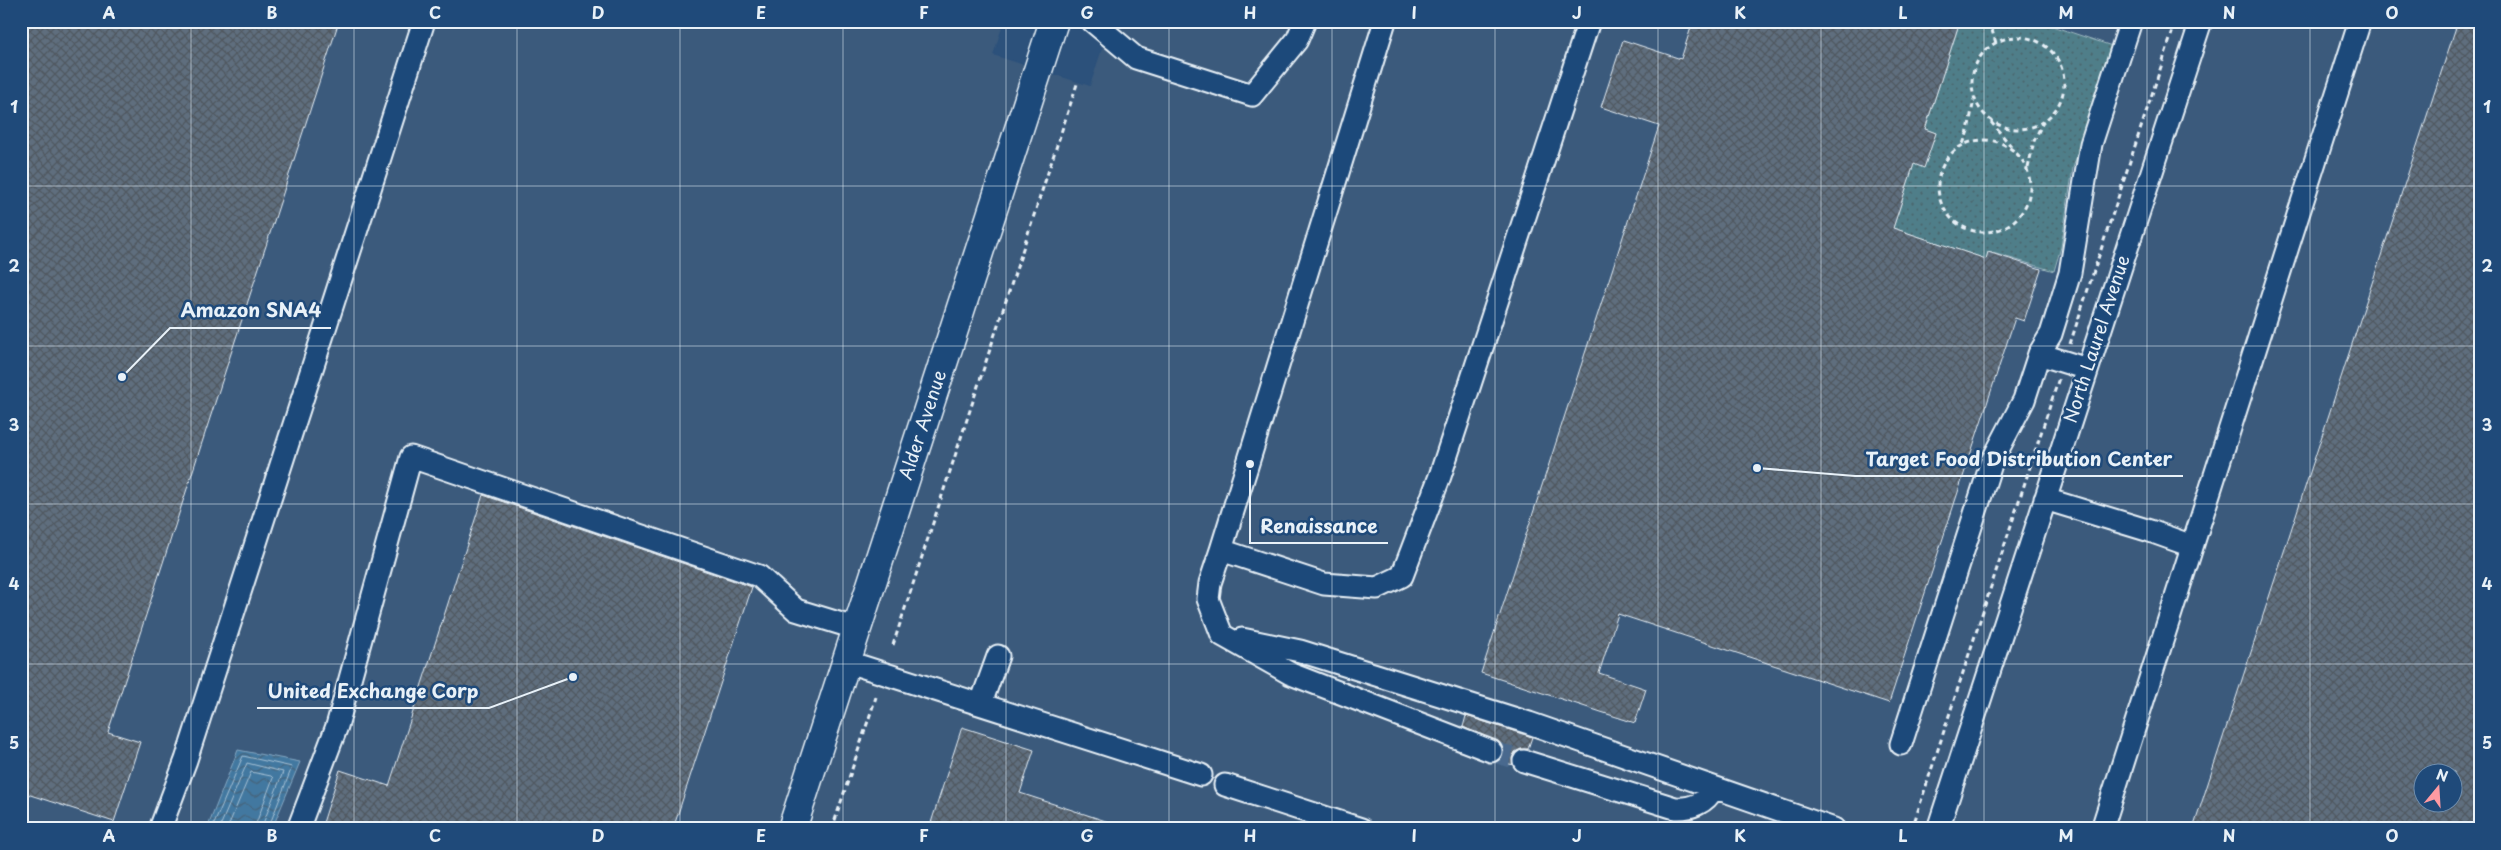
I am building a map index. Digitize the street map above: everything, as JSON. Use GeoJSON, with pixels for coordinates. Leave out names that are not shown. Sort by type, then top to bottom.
{"type":"FeatureCollection","features":[{"type":"Feature","properties":{"kind":"main road","name":"Alder Avenue"},"geometry":{"type":"LineString","coordinates":[[792,829],[848,662],[1054,21]]}},
{"type":"Feature","properties":{"kind":"street"},"geometry":{"type":"LineString","coordinates":[[160,829],[186,760],[424,21]]}},
{"type":"Feature","properties":{"kind":"street"},"geometry":{"type":"LineString","coordinates":[[1092,21],[1136,58],[1252,95],[1297,40],[1305,21]]}},
{"type":"Feature","properties":{"kind":"street"},"geometry":{"type":"LineString","coordinates":[[1385,21],[1210,583],[1208,599],[1222,635],[1291,674],[1491,751]]}},
{"type":"Feature","properties":{"kind":"street"},"geometry":{"type":"LineString","coordinates":[[1221,550],[1324,584],[1378,588],[1402,576],[1443,466],[1589,21]]}},
{"type":"Feature","properties":{"kind":"street"},"geometry":{"type":"LineString","coordinates":[[1900,744],[1992,461],[2024,400],[2040,354],[2051,334],[2070,273],[2091,144],[2131,21]]}},
{"type":"Feature","properties":{"kind":"street","name":"North Laurel Avenue"},"geometry":{"type":"LineString","coordinates":[[1938,829],[2086,369],[2202,21]]}},
{"type":"Feature","properties":{"kind":"street"},"geometry":{"type":"LineString","coordinates":[[2102,829],[2360,21]]}},
{"type":"Feature","properties":{"kind":"street"},"geometry":{"type":"LineString","coordinates":[[2040,354],[2086,369]]}},
{"type":"Feature","properties":{"kind":"street"},"geometry":{"type":"LineString","coordinates":[[298,829],[337,726],[411,457],[759,576],[796,610],[858,629]]}},
{"type":"Feature","properties":{"kind":"street"},"geometry":{"type":"LineString","coordinates":[[2045,499],[2192,546]]}},
{"type":"Feature","properties":{"kind":"street"},"geometry":{"type":"LineString","coordinates":[[1222,635],[1300,651],[1529,723],[1834,829]]}},
{"type":"Feature","properties":{"kind":"street"},"geometry":{"type":"LineString","coordinates":[[981,704],[998,656]]}},
{"type":"Feature","properties":{"kind":"street"},"geometry":{"type":"LineString","coordinates":[[848,662],[1201,775]]}},
{"type":"Feature","properties":{"kind":"street"},"geometry":{"type":"LineString","coordinates":[[1524,761],[1675,808],[1684,808],[1698,804],[1710,795],[1713,788]]}},
{"type":"Feature","properties":{"kind":"street"},"geometry":{"type":"LineString","coordinates":[[1225,785],[1361,829]]}},
{"type":"Feature","properties":{"kind":"path"},"geometry":{"type":"LineString","coordinates":[[1989,21],[1996,43]]}},
{"type":"Feature","properties":{"kind":"path"},"geometry":{"type":"LineString","coordinates":[[1912,829],[2176,21]]}},
{"type":"Feature","properties":{"kind":"path"},"geometry":{"type":"LineString","coordinates":[[1962,146],[1968,131],[1974,96],[1972,84],[1974,70],[1981,56],[1996,43],[2005,39],[2020,37],[2035,40],[2048,48],[2058,60],[2064,74],[2064,90],[2059,104],[2050,116],[2038,125],[2023,129],[2008,128],[1986,116]]}},
{"type":"Feature","properties":{"kind":"path"},"geometry":{"type":"LineString","coordinates":[[893,645],[1078,81]]}},
{"type":"Feature","properties":{"kind":"path"},"geometry":{"type":"LineString","coordinates":[[1974,96],[1986,116],[2028,169]]}},
{"type":"Feature","properties":{"kind":"path"},"geometry":{"type":"LineString","coordinates":[[2015,151],[1995,140],[1980,139],[1952,152],[1943,164],[1938,179],[1938,194],[1944,209],[1954,221],[1967,229],[1982,232],[1998,231],[2012,224],[2023,212],[2030,199],[2031,184],[2028,169],[2034,141],[2044,121]]}},
{"type":"Feature","properties":{"kind":"path"},"geometry":{"type":"LineString","coordinates":[[832,829],[876,697]]}},
{"type":"Feature","properties":{"kind":"shaded area"},"geometry":{"type":"Polygon","coordinates":[[[21,21],[1004,21],[993,55],[1090,86],[1111,21],[2480,21],[2480,829],[21,829],[21,21]]]}},
{"type":"Feature","properties":{"kind":"green space"},"geometry":{"type":"Polygon","coordinates":[[[1960,21],[2037,21],[2112,46],[2073,168],[2061,247],[2054,271],[1989,252],[1986,259],[1893,228],[1914,164],[1924,167],[1936,133],[1925,129],[1960,21]]]}},
{"type":"Feature","properties":{"kind":"water"},"geometry":{"type":"Polygon","coordinates":[[[238,750],[300,762],[272,829],[207,829],[238,750]]]}},
{"type":"Feature","properties":{"kind":"building"},"geometry":{"type":"Polygon","coordinates":[[[21,21],[339,21],[108,732],[140,742],[114,822],[21,792],[21,21]]]}},
{"type":"Feature","properties":{"kind":"building"},"geometry":{"type":"Polygon","coordinates":[[[1693,21],[1960,21],[1925,129],[1936,133],[1924,168],[1914,164],[1893,228],[1986,259],[1988,252],[2041,269],[2024,321],[2015,318],[1889,703],[1618,614],[1599,673],[1646,689],[1635,723],[1481,673],[1659,126],[1601,107],[1623,40],[1681,59],[1693,21]]]}},
{"type":"Feature","properties":{"kind":"building"},"geometry":{"type":"Polygon","coordinates":[[[2458,21],[2480,21],[2480,829],[2193,829],[2458,21]]]}},
{"type":"Feature","properties":{"kind":"building"},"geometry":{"type":"Polygon","coordinates":[[[483,495],[752,587],[673,829],[321,829],[340,770],[389,786],[483,495]]]}},
{"type":"Feature","properties":{"kind":"building"},"geometry":{"type":"Polygon","coordinates":[[[1466,716],[1532,737],[1528,749],[1521,749],[1515,752],[1512,758],[1513,765],[1499,761],[1503,755],[1501,744],[1463,727],[1466,716]]]}},
{"type":"Feature","properties":{"kind":"building"},"geometry":{"type":"Polygon","coordinates":[[[962,727],[1034,750],[1020,793],[1121,826],[1120,829],[929,829],[962,727]]]}},
{"type":"Feature","properties":{"kind":"tunnel"},"geometry":{"type":"LineString","coordinates":[[1491,751],[1524,761]]}},
{"type":"Feature","properties":{"kind":"place","name":"Amazon SNA4"},"geometry":{"type":"Point","coordinates":[122,377]}},
{"type":"Feature","properties":{"kind":"place","name":"Renaissance"},"geometry":{"type":"Point","coordinates":[1250,464]}},
{"type":"Feature","properties":{"kind":"place","name":"Target Food Distribution Center"},"geometry":{"type":"Point","coordinates":[1757,468]}},
{"type":"Feature","properties":{"kind":"place","name":"United Exchange Corp"},"geometry":{"type":"Point","coordinates":[573,677]}}]}
